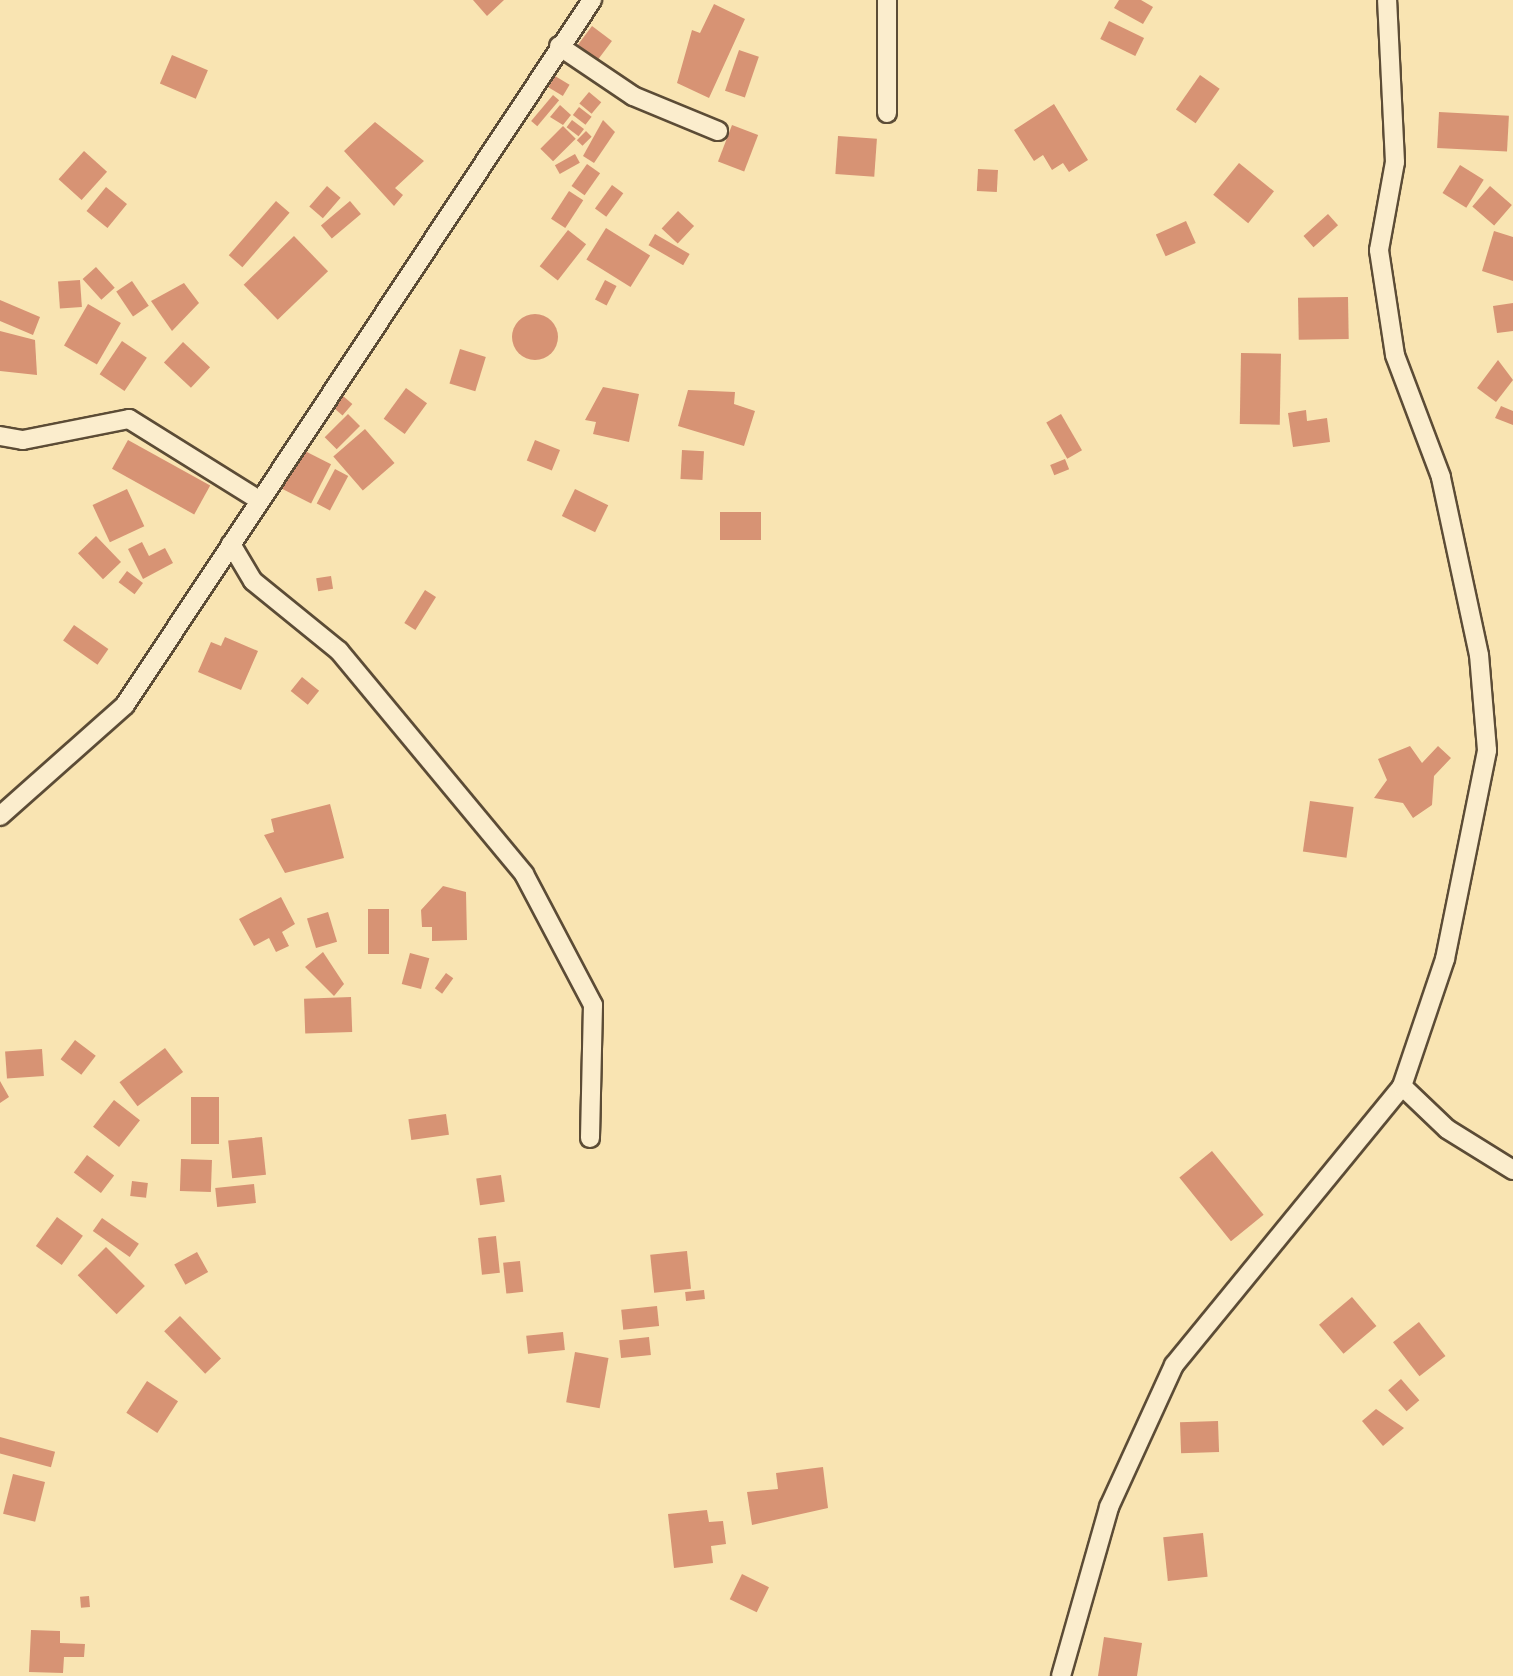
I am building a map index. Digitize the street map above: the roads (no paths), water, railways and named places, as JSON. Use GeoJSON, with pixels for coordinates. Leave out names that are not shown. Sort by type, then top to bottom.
{"type":"FeatureCollection","features":[{"type":"Feature","properties":{"kind":"street"},"geometry":{"type":"LineString","coordinates":[[0,816],[106,728],[592,0]]}},
{"type":"Feature","properties":{"kind":"street"},"geometry":{"type":"LineString","coordinates":[[887,0],[887,113]]}},
{"type":"Feature","properties":{"kind":"street"},"geometry":{"type":"LineString","coordinates":[[1061,1676],[1110,1507],[1174,1366],[1402,1086],[1446,959],[1487,750],[1479,655],[1445,494],[1395,355],[1378,250],[1395,162],[1386,0]]}},
{"type":"Feature","properties":{"kind":"street"},"geometry":{"type":"LineString","coordinates":[[559,46],[633,96],[718,131]]}},
{"type":"Feature","properties":{"kind":"street"},"geometry":{"type":"LineString","coordinates":[[0,436],[23,440],[129,419],[256,498]]}},
{"type":"Feature","properties":{"kind":"street"},"geometry":{"type":"LineString","coordinates":[[231,544],[254,582],[339,651],[524,874],[593,1006],[590,1138]]}},
{"type":"Feature","properties":{"kind":"street"},"geometry":{"type":"LineString","coordinates":[[1402,1086],[1447,1129],[1513,1170]]}}]}
